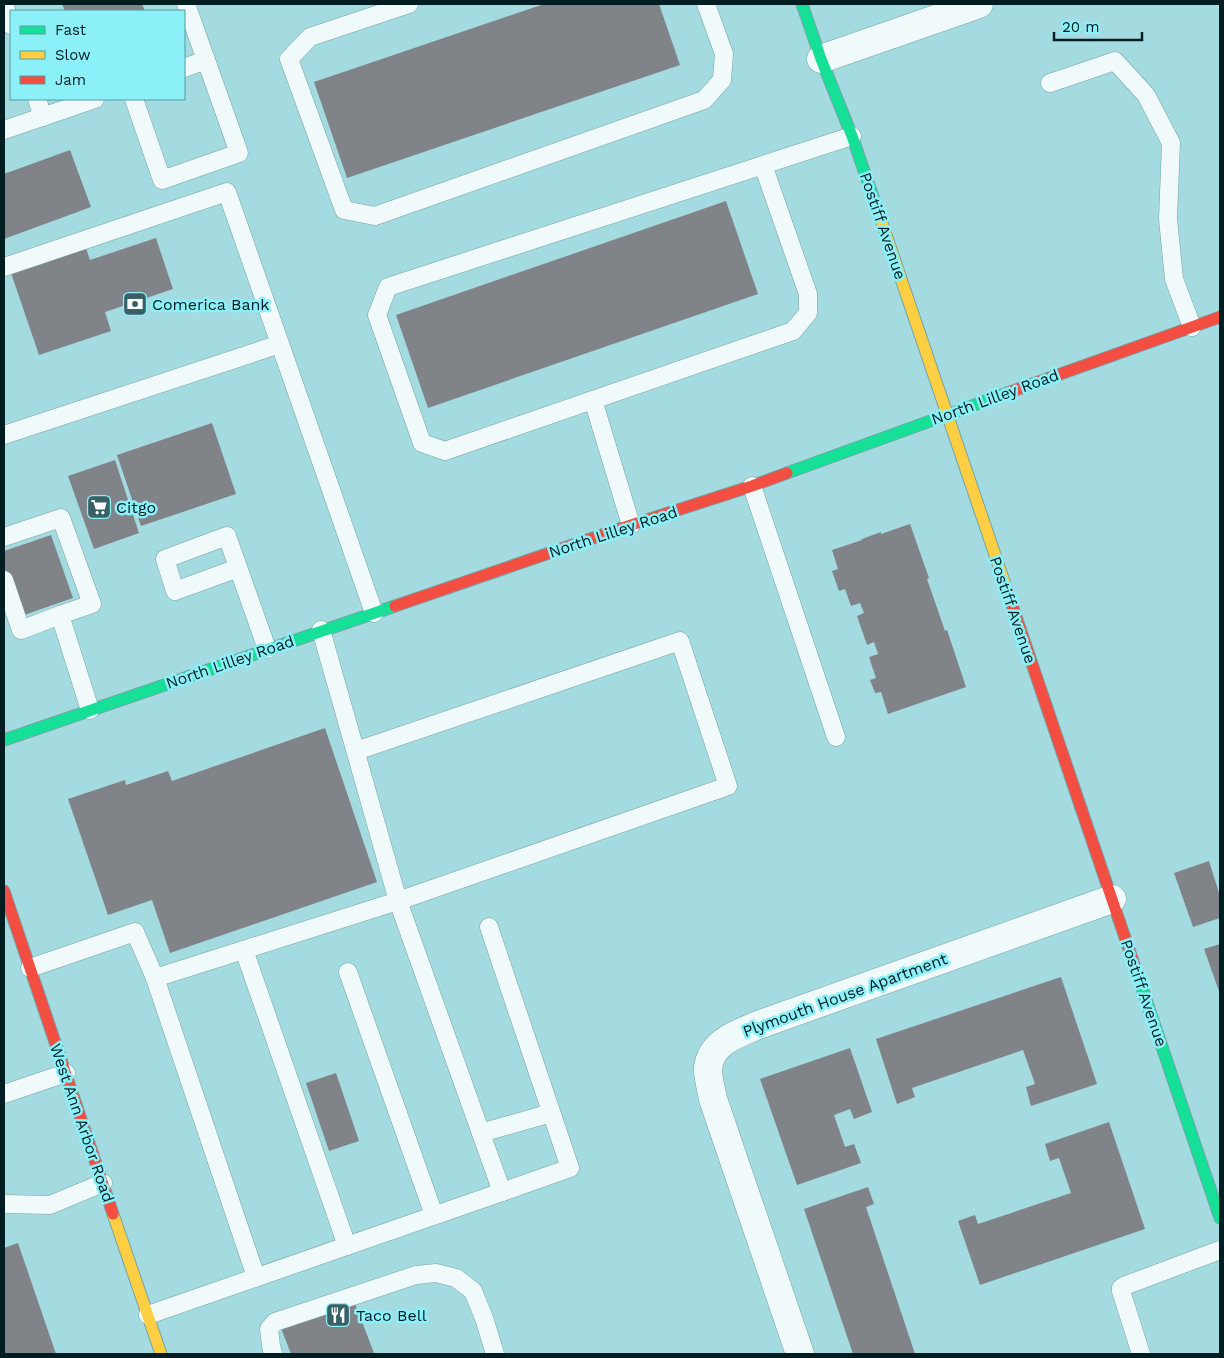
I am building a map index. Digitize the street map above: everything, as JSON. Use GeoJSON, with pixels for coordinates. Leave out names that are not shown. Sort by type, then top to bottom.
{"type":"FeatureCollection","features":[{"type":"Feature","properties":{"kind":"street","name":"Postiff Avenue"},"geometry":{"type":"LineString","coordinates":[[802,4],[820,58],[852,136],[1220,1218]]}},
{"type":"Feature","properties":{"kind":"street"},"geometry":{"type":"LineString","coordinates":[[820,58],[979,4]]}},
{"type":"Feature","properties":{"kind":"street","name":"North Lilley Road"},"geometry":{"type":"LineString","coordinates":[[4,740],[630,525],[752,486],[1220,317]]}},
{"type":"Feature","properties":{"kind":"street","name":"West Ann Arbor Road"},"geometry":{"type":"LineString","coordinates":[[4,891],[161,1354]]}},
{"type":"Feature","properties":{"kind":"street","name":"Plymouth House Apartment"},"geometry":{"type":"LineString","coordinates":[[800,1354],[713,1099],[707,1070],[713,1052],[728,1037],[758,1025],[1112,899]]}},
{"type":"Feature","properties":{"kind":"lane"},"geometry":{"type":"LineString","coordinates":[[4,4],[10,22]]}},
{"type":"Feature","properties":{"kind":"lane"},"geometry":{"type":"LineString","coordinates":[[134,100],[162,180],[239,153],[186,4]]}},
{"type":"Feature","properties":{"kind":"lane"},"geometry":{"type":"LineString","coordinates":[[410,4],[310,37],[289,59],[344,210],[376,216],[704,100],[722,80],[724,54],[706,4]]}},
{"type":"Feature","properties":{"kind":"lane"},"geometry":{"type":"LineString","coordinates":[[185,68],[206,60]]}},
{"type":"Feature","properties":{"kind":"lane"},"geometry":{"type":"LineString","coordinates":[[1050,83],[1115,61],[1146,94],[1172,143],[1168,219],[1174,279],[1192,327]]}},
{"type":"Feature","properties":{"kind":"lane"},"geometry":{"type":"LineString","coordinates":[[37,100],[43,117]]}},
{"type":"Feature","properties":{"kind":"lane"},"geometry":{"type":"LineString","coordinates":[[4,130],[92,100]]}},
{"type":"Feature","properties":{"kind":"lane"},"geometry":{"type":"LineString","coordinates":[[763,165],[808,294],[808,313],[793,331],[445,451],[422,443],[377,315],[388,287],[852,136]]}},
{"type":"Feature","properties":{"kind":"lane"},"geometry":{"type":"LineString","coordinates":[[4,267],[227,192],[374,612]]}},
{"type":"Feature","properties":{"kind":"lane"},"geometry":{"type":"LineString","coordinates":[[4,436],[280,344]]}},
{"type":"Feature","properties":{"kind":"lane"},"geometry":{"type":"LineString","coordinates":[[593,400],[630,525]]}},
{"type":"Feature","properties":{"kind":"lane"},"geometry":{"type":"LineString","coordinates":[[752,486],[836,737]]}},
{"type":"Feature","properties":{"kind":"lane"},"geometry":{"type":"LineString","coordinates":[[4,537],[61,518],[92,604],[21,630],[4,580]]}},
{"type":"Feature","properties":{"kind":"lane"},"geometry":{"type":"LineString","coordinates":[[238,568],[266,649]]}},
{"type":"Feature","properties":{"kind":"lane"},"geometry":{"type":"LineString","coordinates":[[60,615],[90,710]]}},
{"type":"Feature","properties":{"kind":"lane"},"geometry":{"type":"LineString","coordinates":[[322,630],[398,901],[502,1192]]}},
{"type":"Feature","properties":{"kind":"lane"},"geometry":{"type":"LineString","coordinates":[[155,978],[398,901],[728,786],[680,641],[356,752]]}},
{"type":"Feature","properties":{"kind":"lane"},"geometry":{"type":"LineString","coordinates":[[148,1315],[570,1168],[488,927]]}},
{"type":"Feature","properties":{"kind":"lane"},"geometry":{"type":"LineString","coordinates":[[30,968],[134,932],[155,978],[256,1277]]}},
{"type":"Feature","properties":{"kind":"lane"},"geometry":{"type":"LineString","coordinates":[[244,950],[347,1246]]}},
{"type":"Feature","properties":{"kind":"lane"},"geometry":{"type":"LineString","coordinates":[[348,972],[434,1215]]}},
{"type":"Feature","properties":{"kind":"lane"},"geometry":{"type":"LineString","coordinates":[[4,1094],[66,1073]]}},
{"type":"Feature","properties":{"kind":"lane"},"geometry":{"type":"LineString","coordinates":[[481,1133],[551,1113]]}},
{"type":"Feature","properties":{"kind":"lane"},"geometry":{"type":"LineString","coordinates":[[4,1204],[50,1205],[103,1183]]}},
{"type":"Feature","properties":{"kind":"lane"},"geometry":{"type":"LineString","coordinates":[[1142,1354],[1121,1288],[1220,1250]]}},
{"type":"Feature","properties":{"kind":"lane"},"geometry":{"type":"LineString","coordinates":[[273,1354],[269,1329],[275,1322],[416,1275],[436,1273],[456,1278],[473,1291],[495,1354]]}},
{"type":"Feature","properties":{"kind":"building"},"geometry":{"type":"Polygon","coordinates":[[[62,4],[142,4],[145,10],[65,10],[62,4]]]}},
{"type":"Feature","properties":{"kind":"building"},"geometry":{"type":"Polygon","coordinates":[[[544,4],[659,4],[680,65],[347,178],[314,82],[544,4]]]}},
{"type":"Feature","properties":{"kind":"building"},"geometry":{"type":"Polygon","coordinates":[[[70,150],[91,207],[4,239],[4,174],[70,150]]]}},
{"type":"Feature","properties":{"kind":"building"},"geometry":{"type":"Polygon","coordinates":[[[726,201],[758,294],[428,408],[396,315],[726,201]]]}},
{"type":"Feature","properties":{"kind":"building"},"geometry":{"type":"Polygon","coordinates":[[[156,238],[173,289],[105,312],[111,331],[39,355],[11,273],[86,248],[90,260],[156,238]]]}},
{"type":"Feature","properties":{"kind":"building"},"geometry":{"type":"Polygon","coordinates":[[[212,423],[236,494],[141,526],[117,455],[212,423]]]}},
{"type":"Feature","properties":{"kind":"building"},"geometry":{"type":"Polygon","coordinates":[[[115,460],[139,533],[94,549],[68,476],[115,460]]]}},
{"type":"Feature","properties":{"kind":"building"},"geometry":{"type":"Polygon","coordinates":[[[910,524],[929,578],[927,579],[966,687],[888,714],[881,692],[875,693],[870,680],[876,678],[869,657],[878,654],[874,642],[867,645],[857,616],[864,613],[860,603],[851,606],[845,589],[839,591],[832,571],[838,569],[832,550],[881,532],[881,534],[910,524]]]}},
{"type":"Feature","properties":{"kind":"building"},"geometry":{"type":"Polygon","coordinates":[[[51,535],[73,598],[21,616],[4,566],[4,551],[51,535]]]}},
{"type":"Feature","properties":{"kind":"building"},"geometry":{"type":"Polygon","coordinates":[[[325,728],[377,882],[170,953],[152,900],[108,915],[68,799],[125,780],[126,785],[168,771],[172,781],[325,728]]]}},
{"type":"Feature","properties":{"kind":"building"},"geometry":{"type":"Polygon","coordinates":[[[1209,861],[1220,896],[1220,918],[1193,927],[1174,873],[1209,861]]]}},
{"type":"Feature","properties":{"kind":"building"},"geometry":{"type":"Polygon","coordinates":[[[1220,944],[1220,994],[1204,949],[1220,944]]]}},
{"type":"Feature","properties":{"kind":"building"},"geometry":{"type":"Polygon","coordinates":[[[1061,977],[1097,1084],[1031,1106],[1026,1087],[1035,1084],[1023,1050],[912,1088],[915,1097],[897,1104],[876,1039],[1061,977]]]}},
{"type":"Feature","properties":{"kind":"building"},"geometry":{"type":"Polygon","coordinates":[[[850,1048],[872,1112],[854,1119],[850,1109],[834,1115],[845,1147],[854,1144],[861,1163],[797,1185],[760,1079],[850,1048]]]}},
{"type":"Feature","properties":{"kind":"building"},"geometry":{"type":"Polygon","coordinates":[[[336,1073],[359,1141],[329,1151],[306,1083],[336,1073]]]}},
{"type":"Feature","properties":{"kind":"building"},"geometry":{"type":"Polygon","coordinates":[[[1109,1122],[1145,1229],[980,1285],[958,1221],[975,1215],[978,1224],[1071,1193],[1059,1158],[1050,1161],[1045,1144],[1109,1122]]]}},
{"type":"Feature","properties":{"kind":"building"},"geometry":{"type":"Polygon","coordinates":[[[868,1187],[874,1204],[866,1207],[915,1354],[853,1354],[804,1209],[868,1187]]]}},
{"type":"Feature","properties":{"kind":"building"},"geometry":{"type":"Polygon","coordinates":[[[18,1243],[56,1354],[4,1354],[4,1248],[18,1243]]]}},
{"type":"Feature","properties":{"kind":"building","name":"Taco Bell"},"geometry":{"type":"Polygon","coordinates":[[[354,1301],[374,1353],[291,1354],[281,1328],[354,1301]]]}},
{"type":"Feature","properties":{"kind":"traffic: fast"},"geometry":{"type":"LineString","coordinates":[[802,4],[821,59],[852,136],[881,220]]}},
{"type":"Feature","properties":{"kind":"traffic: fast"},"geometry":{"type":"LineString","coordinates":[[787,473],[1010,392]]}},
{"type":"Feature","properties":{"kind":"traffic: fast"},"geometry":{"type":"LineString","coordinates":[[4,740],[395,606]]}},
{"type":"Feature","properties":{"kind":"traffic: fast"},"geometry":{"type":"LineString","coordinates":[[1138,976],[1220,1218]]}},
{"type":"Feature","properties":{"kind":"traffic: slow"},"geometry":{"type":"LineString","coordinates":[[881,220],[1007,590]]}},
{"type":"Feature","properties":{"kind":"traffic: slow"},"geometry":{"type":"LineString","coordinates":[[113,1214],[161,1354]]}},
{"type":"Feature","properties":{"kind":"traffic: jam"},"geometry":{"type":"LineString","coordinates":[[1010,392],[1220,317]]}},
{"type":"Feature","properties":{"kind":"traffic: jam"},"geometry":{"type":"LineString","coordinates":[[395,606],[787,473]]}},
{"type":"Feature","properties":{"kind":"traffic: jam"},"geometry":{"type":"LineString","coordinates":[[1007,590],[1138,976]]}},
{"type":"Feature","properties":{"kind":"traffic: jam"},"geometry":{"type":"LineString","coordinates":[[4,891],[113,1214]]}},
{"type":"Feature","properties":{"kind":"place","name":"Comerica Bank"},"geometry":{"type":"Point","coordinates":[135,304]}},
{"type":"Feature","properties":{"kind":"place","name":"Citgo"},"geometry":{"type":"Point","coordinates":[99,507]}},
{"type":"Feature","properties":{"kind":"place","name":"Taco Bell"},"geometry":{"type":"Point","coordinates":[338,1315]}}]}
